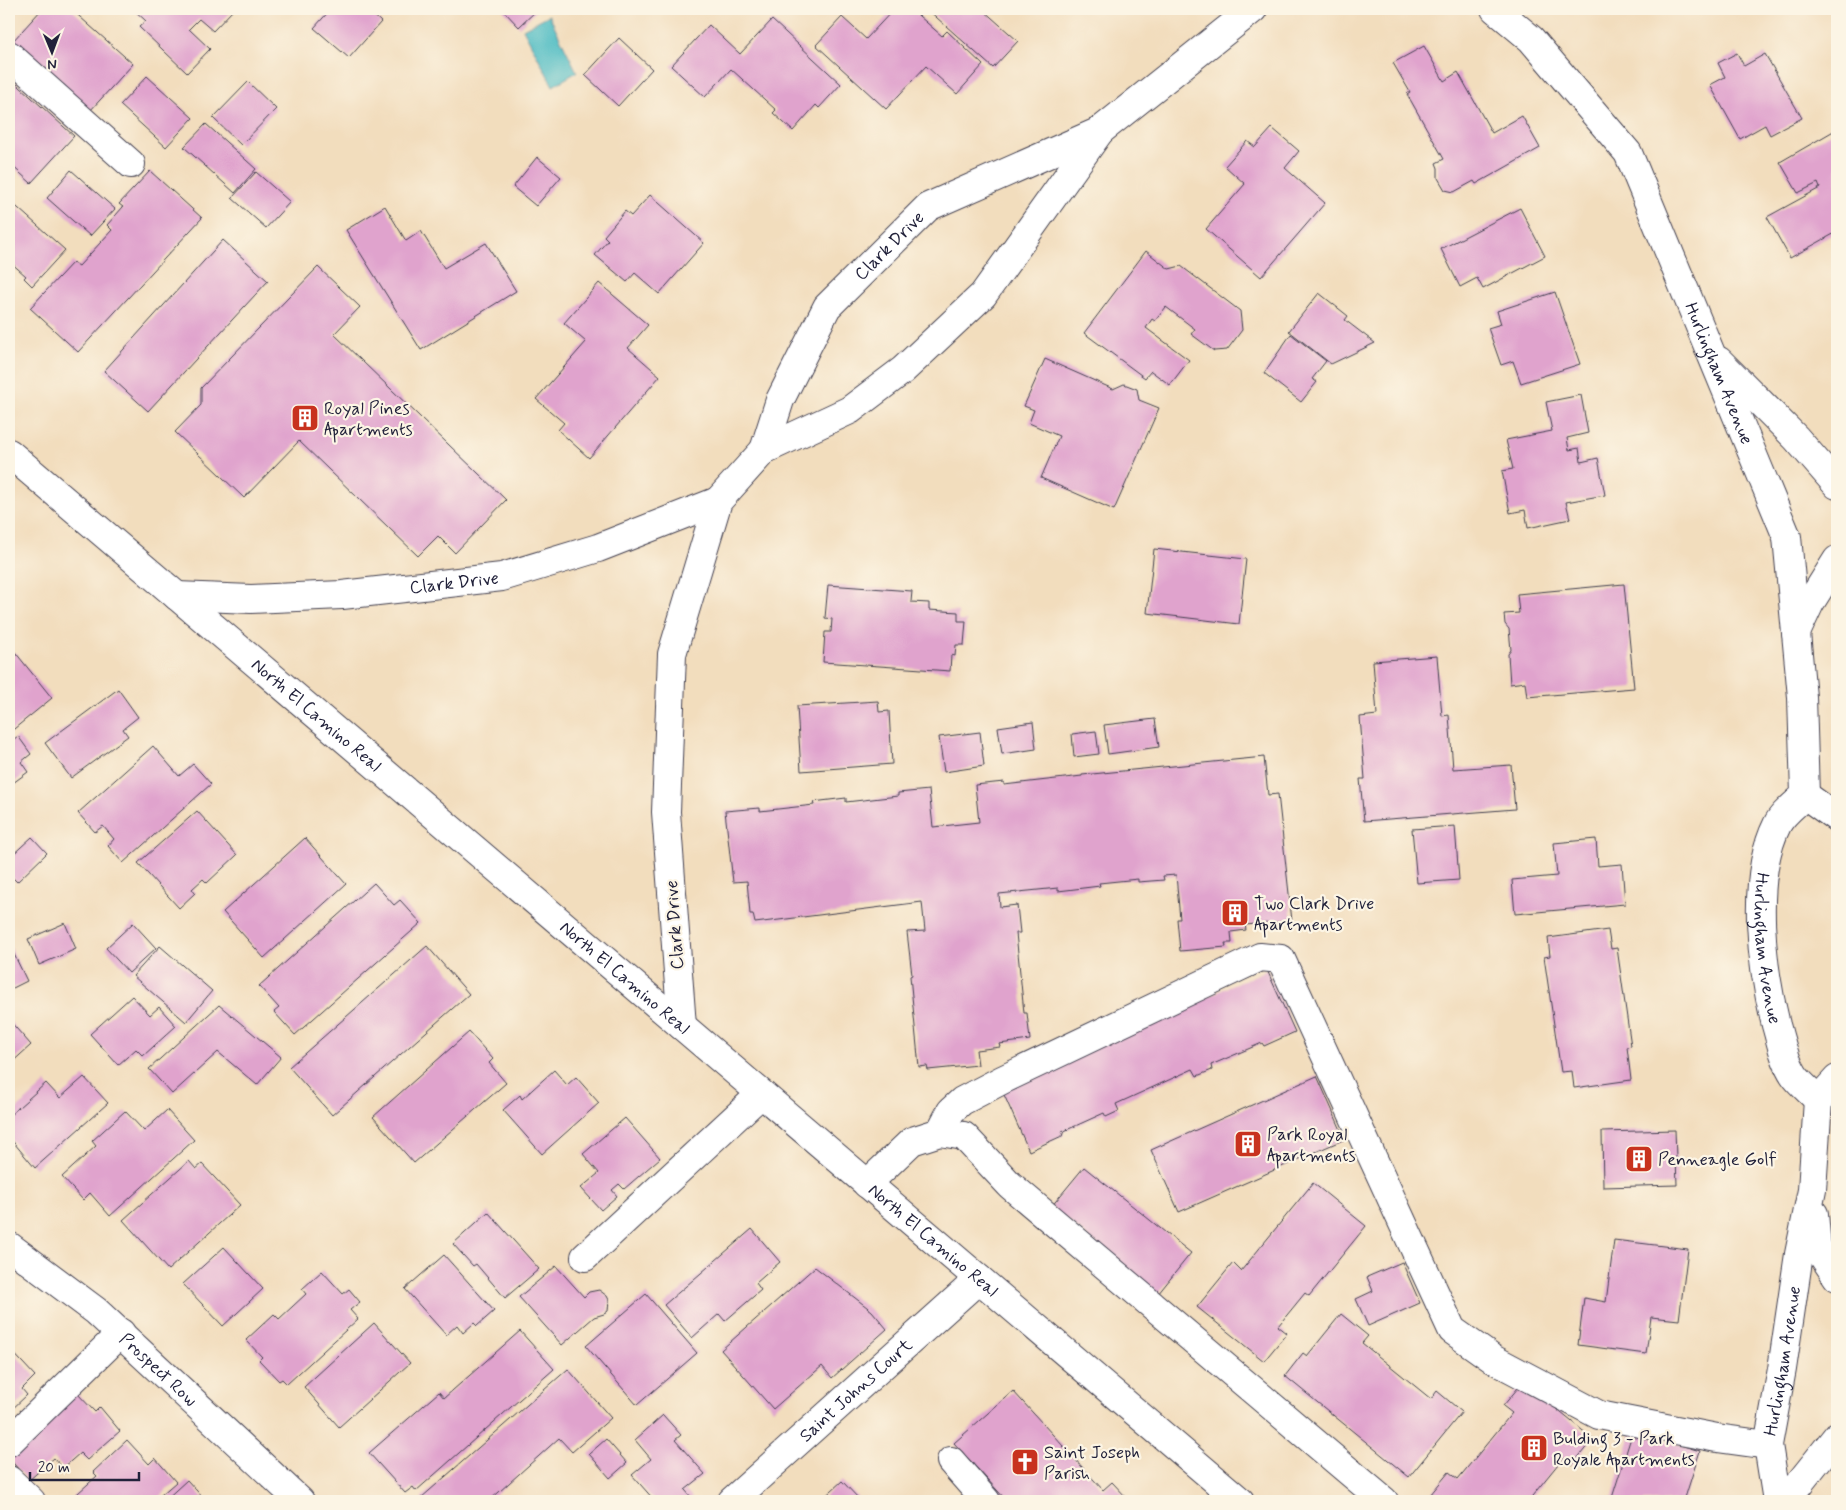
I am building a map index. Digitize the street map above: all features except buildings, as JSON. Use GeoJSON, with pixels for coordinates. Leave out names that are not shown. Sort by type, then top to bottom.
{"type":"FeatureCollection","features":[{"type":"Feature","properties":{"kind":"street","name":"Clark Drive"},"geometry":{"type":"LineString","coordinates":[[764,450],[780,400],[827,306],[928,207],[1100,131],[1253,9]]}},
{"type":"Feature","properties":{"kind":"street","name":"Hurlingham Avenue"},"geometry":{"type":"LineString","coordinates":[[1495,9],[1530,39],[1628,153],[1787,537],[1802,697],[1805,795],[1777,824],[1767,852],[1763,880],[1761,928],[1767,990],[1784,1054],[1794,1076],[1818,1100],[1812,1190],[1799,1254],[1782,1370],[1768,1445],[1777,1501]]}},
{"type":"Feature","properties":{"kind":"street"},"geometry":{"type":"LineString","coordinates":[[9,55],[130,164]]}},
{"type":"Feature","properties":{"kind":"street","name":"Clark Drive"},"geometry":{"type":"LineString","coordinates":[[682,1026],[666,812],[672,654],[718,501],[764,450],[850,410],[903,370],[983,295],[1100,131]]}},
{"type":"Feature","properties":{"kind":"street"},"geometry":{"type":"LineString","coordinates":[[1711,354],[1789,431],[1837,485]]}},
{"type":"Feature","properties":{"kind":"street","name":"North El Camino Real"},"geometry":{"type":"LineString","coordinates":[[9,453],[868,1184],[1236,1500]]}},
{"type":"Feature","properties":{"kind":"street","name":"Clark Drive"},"geometry":{"type":"LineString","coordinates":[[177,596],[251,599],[342,594],[502,577],[598,548],[718,501]]}},
{"type":"Feature","properties":{"kind":"street"},"geometry":{"type":"LineString","coordinates":[[1796,634],[1810,603],[1837,560]]}},
{"type":"Feature","properties":{"kind":"street"},"geometry":{"type":"LineString","coordinates":[[1805,795],[1837,818]]}},
{"type":"Feature","properties":{"kind":"street"},"geometry":{"type":"LineString","coordinates":[[940,1132],[951,1111],[962,1100],[1260,957],[1281,959],[1452,1330],[1493,1359],[1599,1415],[1717,1438],[1768,1445]]}},
{"type":"Feature","properties":{"kind":"street"},"geometry":{"type":"LineString","coordinates":[[1818,1100],[1837,1079]]}},
{"type":"Feature","properties":{"kind":"street"},"geometry":{"type":"LineString","coordinates":[[585,1257],[761,1094]]}},
{"type":"Feature","properties":{"kind":"street"},"geometry":{"type":"LineString","coordinates":[[868,1184],[912,1141],[940,1132],[964,1136],[1010,1185],[1384,1501]]}},
{"type":"Feature","properties":{"kind":"street","name":"Hurlingham Avenue"},"geometry":{"type":"LineString","coordinates":[[1812,1190],[1816,1247],[1837,1277]]}},
{"type":"Feature","properties":{"kind":"street","name":"Prospect Row"},"geometry":{"type":"LineString","coordinates":[[9,1246],[96,1310],[288,1497]]}},
{"type":"Feature","properties":{"kind":"street","name":"Saint Johns Court"},"geometry":{"type":"LineString","coordinates":[[732,1501],[979,1279]]}},
{"type":"Feature","properties":{"kind":"street"},"geometry":{"type":"LineString","coordinates":[[9,1442],[121,1333]]}},
{"type":"Feature","properties":{"kind":"street"},"geometry":{"type":"LineString","coordinates":[[1785,1501],[1837,1436]]}},
{"type":"Feature","properties":{"kind":"street"},"geometry":{"type":"LineString","coordinates":[[951,1461],[986,1501]]}},
{"type":"Feature","properties":{"kind":"street"},"geometry":{"type":"LineString","coordinates":[[9,1480],[31,1501]]}},
{"type":"Feature","properties":{"kind":"water"},"geometry":{"type":"Polygon","coordinates":[[[549,15],[577,72],[553,86],[523,29],[549,15]]]}},
{"type":"Feature","properties":{"kind":"place","name":"Royal Pines Apartments"},"geometry":{"type":"Point","coordinates":[305,418]}},
{"type":"Feature","properties":{"kind":"place","name":"Two Clark Drive Apartments"},"geometry":{"type":"Point","coordinates":[1235,913]}},
{"type":"Feature","properties":{"kind":"place","name":"Park Royal Apartments"},"geometry":{"type":"Point","coordinates":[1248,1144]}},
{"type":"Feature","properties":{"kind":"place","name":"Penneagle Golf"},"geometry":{"type":"Point","coordinates":[1639,1159]}},
{"type":"Feature","properties":{"kind":"place","name":"Bulding 3 - Park Royale Apartments"},"geometry":{"type":"Point","coordinates":[1534,1448]}},
{"type":"Feature","properties":{"kind":"place","name":"Saint Joseph Parish"},"geometry":{"type":"Point","coordinates":[1025,1462]}}]}
